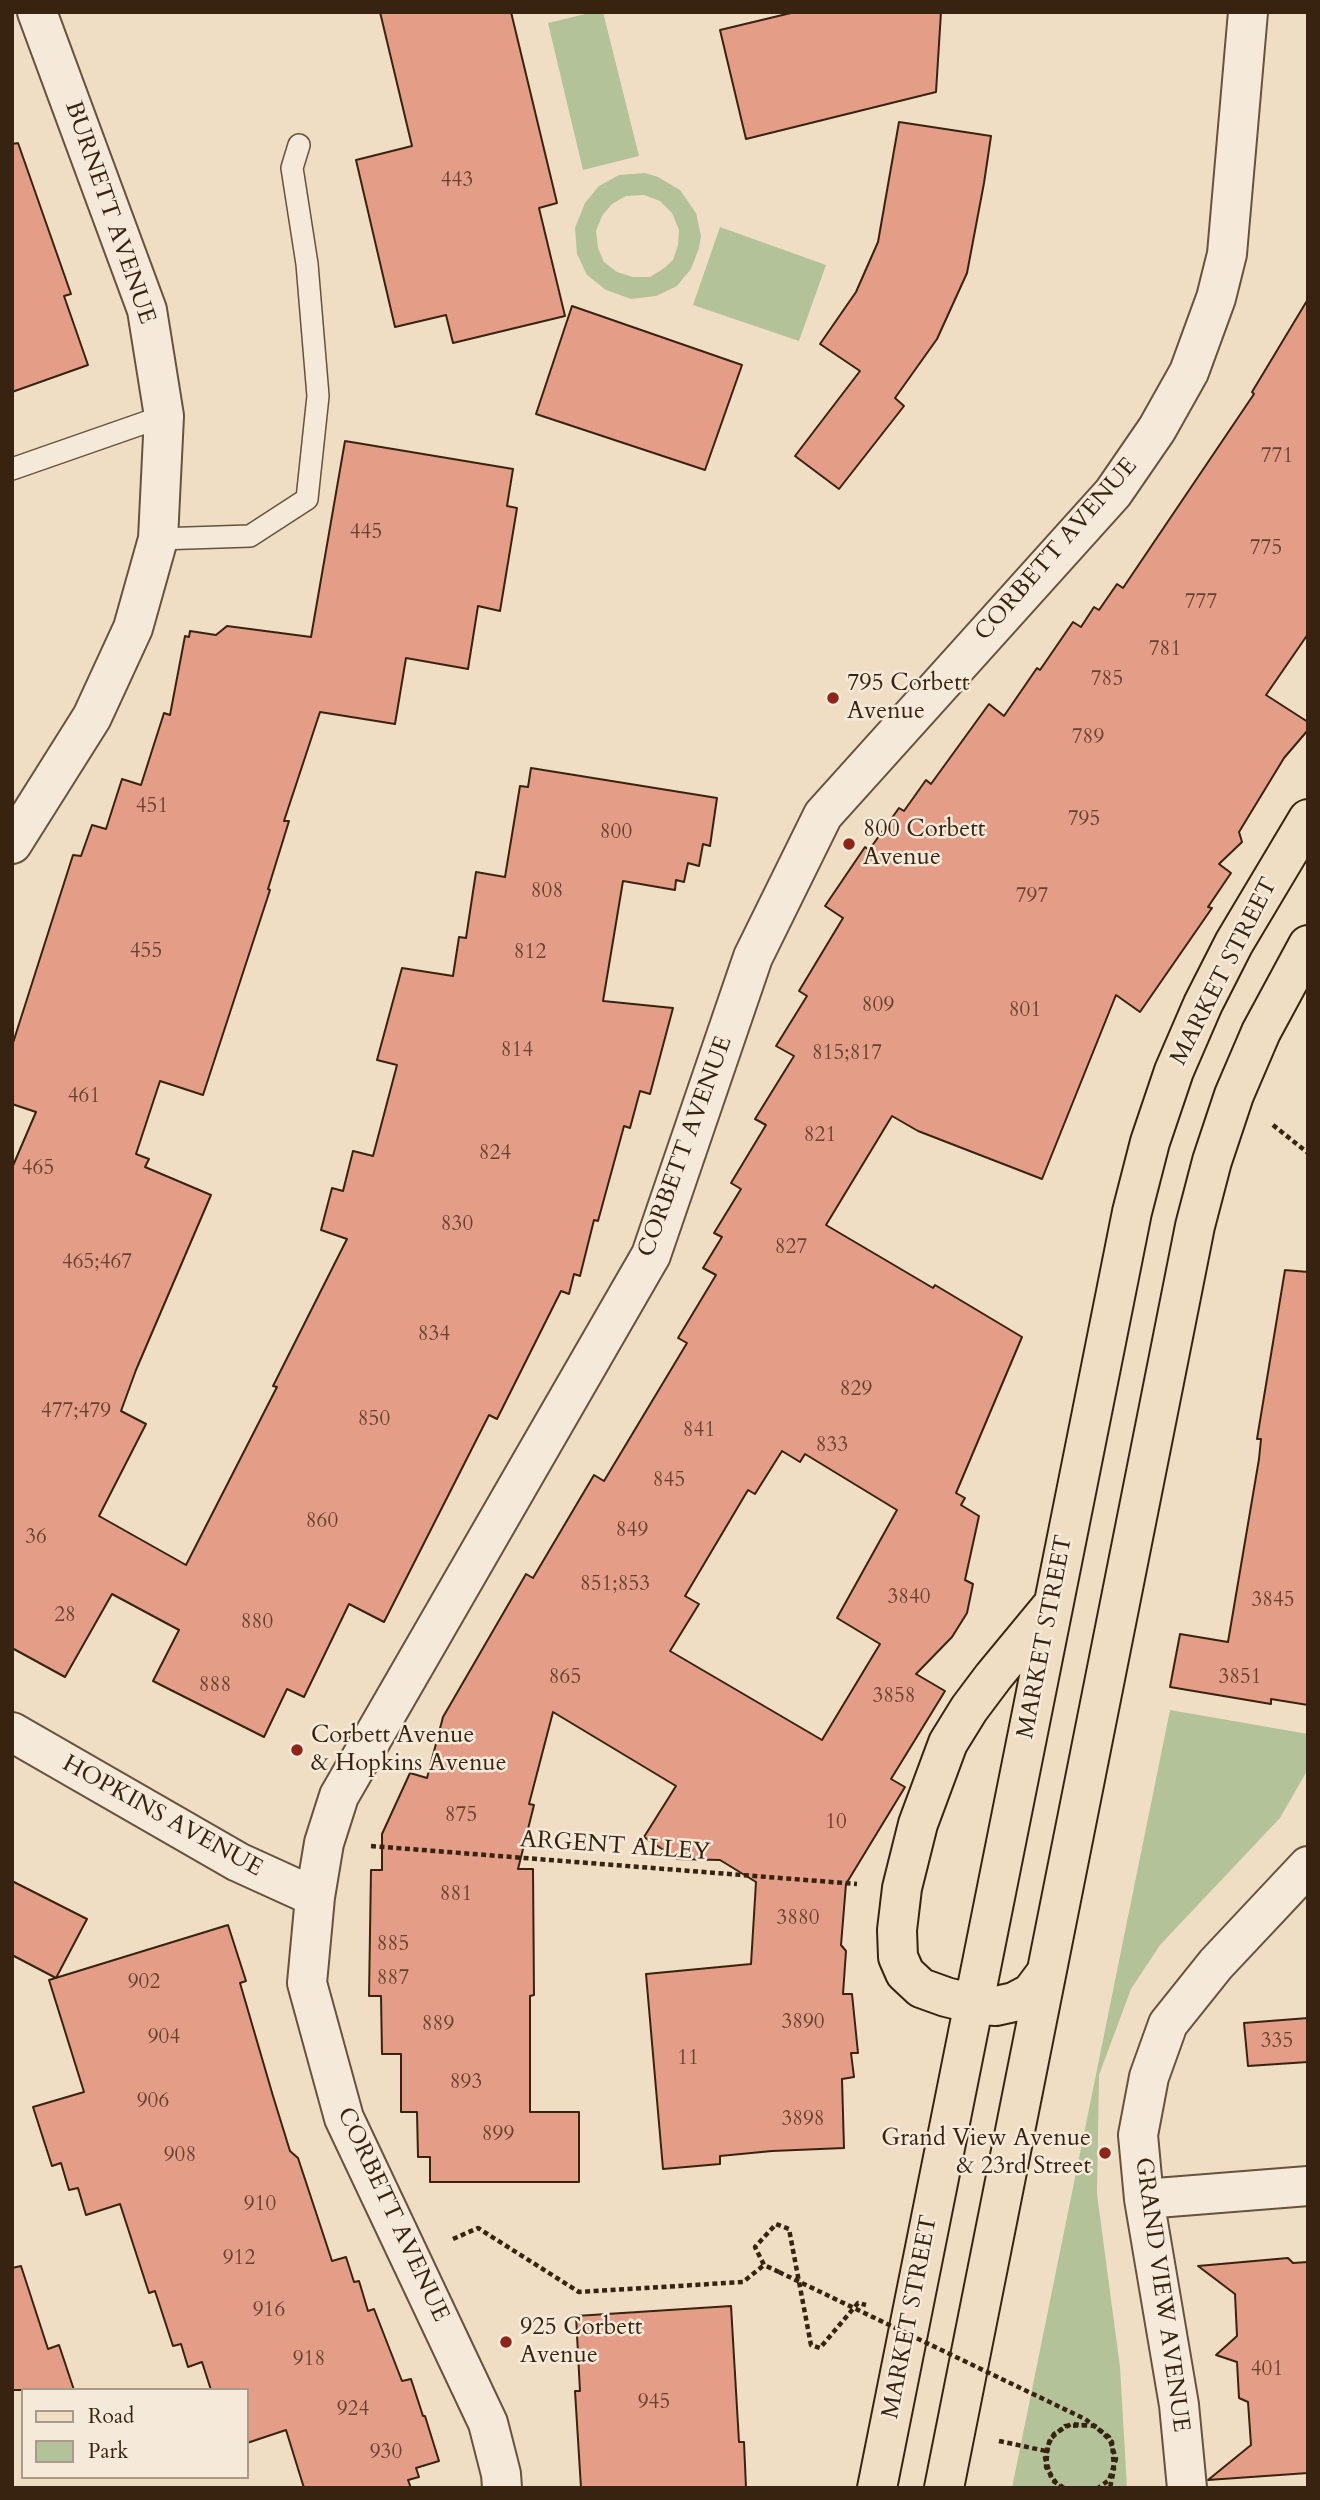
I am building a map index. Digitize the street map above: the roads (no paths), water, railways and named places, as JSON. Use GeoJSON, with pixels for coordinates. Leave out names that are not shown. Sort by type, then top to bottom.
{"type":"FeatureCollection","features":[{"type":"Feature","properties":{"kind":"main road","name":"MARKET STREET"},"geometry":{"type":"LineString","coordinates":[[877,2488],[1117,1281],[1150,1142],[1174,1071],[1203,1004],[1234,943],[1308,819]]}},
{"type":"Feature","properties":{"kind":"main road"},"geometry":{"type":"LineString","coordinates":[[944,2488],[1195,1226],[1212,1161],[1234,1095],[1261,1032],[1308,945]]}},
{"type":"Feature","properties":{"kind":"main road"},"geometry":{"type":"LineString","coordinates":[[1046,1973],[1031,1993],[1014,2002],[996,2006],[974,2004],[921,1988],[905,1973],[898,1957],[897,1930],[902,1888],[918,1824],[948,1743],[977,1698],[1053,1604]]}},
{"type":"Feature","properties":{"kind":"street","name":"BURNETT AVENUE"},"geometry":{"type":"LineString","coordinates":[[12,844],[92,717],[133,628],[158,539],[164,416],[147,310],[37,12]]}},
{"type":"Feature","properties":{"kind":"street","name":"CORBETT AVENUE"},"geometry":{"type":"LineString","coordinates":[[502,2488],[488,2423],[344,2118],[307,1983],[315,1897],[324,1843],[339,1796],[651,1255],[753,957],[822,815],[1113,493],[1157,429],[1189,372],[1216,298],[1227,254],[1248,12]]}},
{"type":"Feature","properties":{"kind":"street","name":"HOPKINS AVENUE"},"geometry":{"type":"LineString","coordinates":[[12,1731],[237,1862],[315,1897]]}},
{"type":"Feature","properties":{"kind":"street","name":"GRAND VIEW AVENUE"},"geometry":{"type":"LineString","coordinates":[[1187,2488],[1179,2405],[1144,2199],[1138,2136],[1149,2077],[1168,2024],[1216,1964],[1308,1866]]}},
{"type":"Feature","properties":{"kind":"street"},"geometry":{"type":"LineString","coordinates":[[1144,2199],[1308,2186]]}},
{"type":"Feature","properties":{"kind":"lane"},"geometry":{"type":"LineString","coordinates":[[158,539],[250,536],[307,499],[317,396],[307,264],[292,168],[299,145]]}},
{"type":"Feature","properties":{"kind":"lane"},"geometry":{"type":"LineString","coordinates":[[12,470],[164,416]]}},
{"type":"Feature","properties":{"kind":"place","name":"795 Corbett Avenue"},"geometry":{"type":"Point","coordinates":[833,698]}},
{"type":"Feature","properties":{"kind":"place","name":"800 Corbett Avenue"},"geometry":{"type":"Point","coordinates":[849,844]}},
{"type":"Feature","properties":{"kind":"place","name":"Corbett Avenue & Hopkins Avenue"},"geometry":{"type":"Point","coordinates":[297,1750]}},
{"type":"Feature","properties":{"kind":"place","name":"Grand View Avenue & 23rd Street"},"geometry":{"type":"Point","coordinates":[1105,2153]}},
{"type":"Feature","properties":{"kind":"place","name":"925 Corbett Avenue"},"geometry":{"type":"Point","coordinates":[506,2342]}}]}
